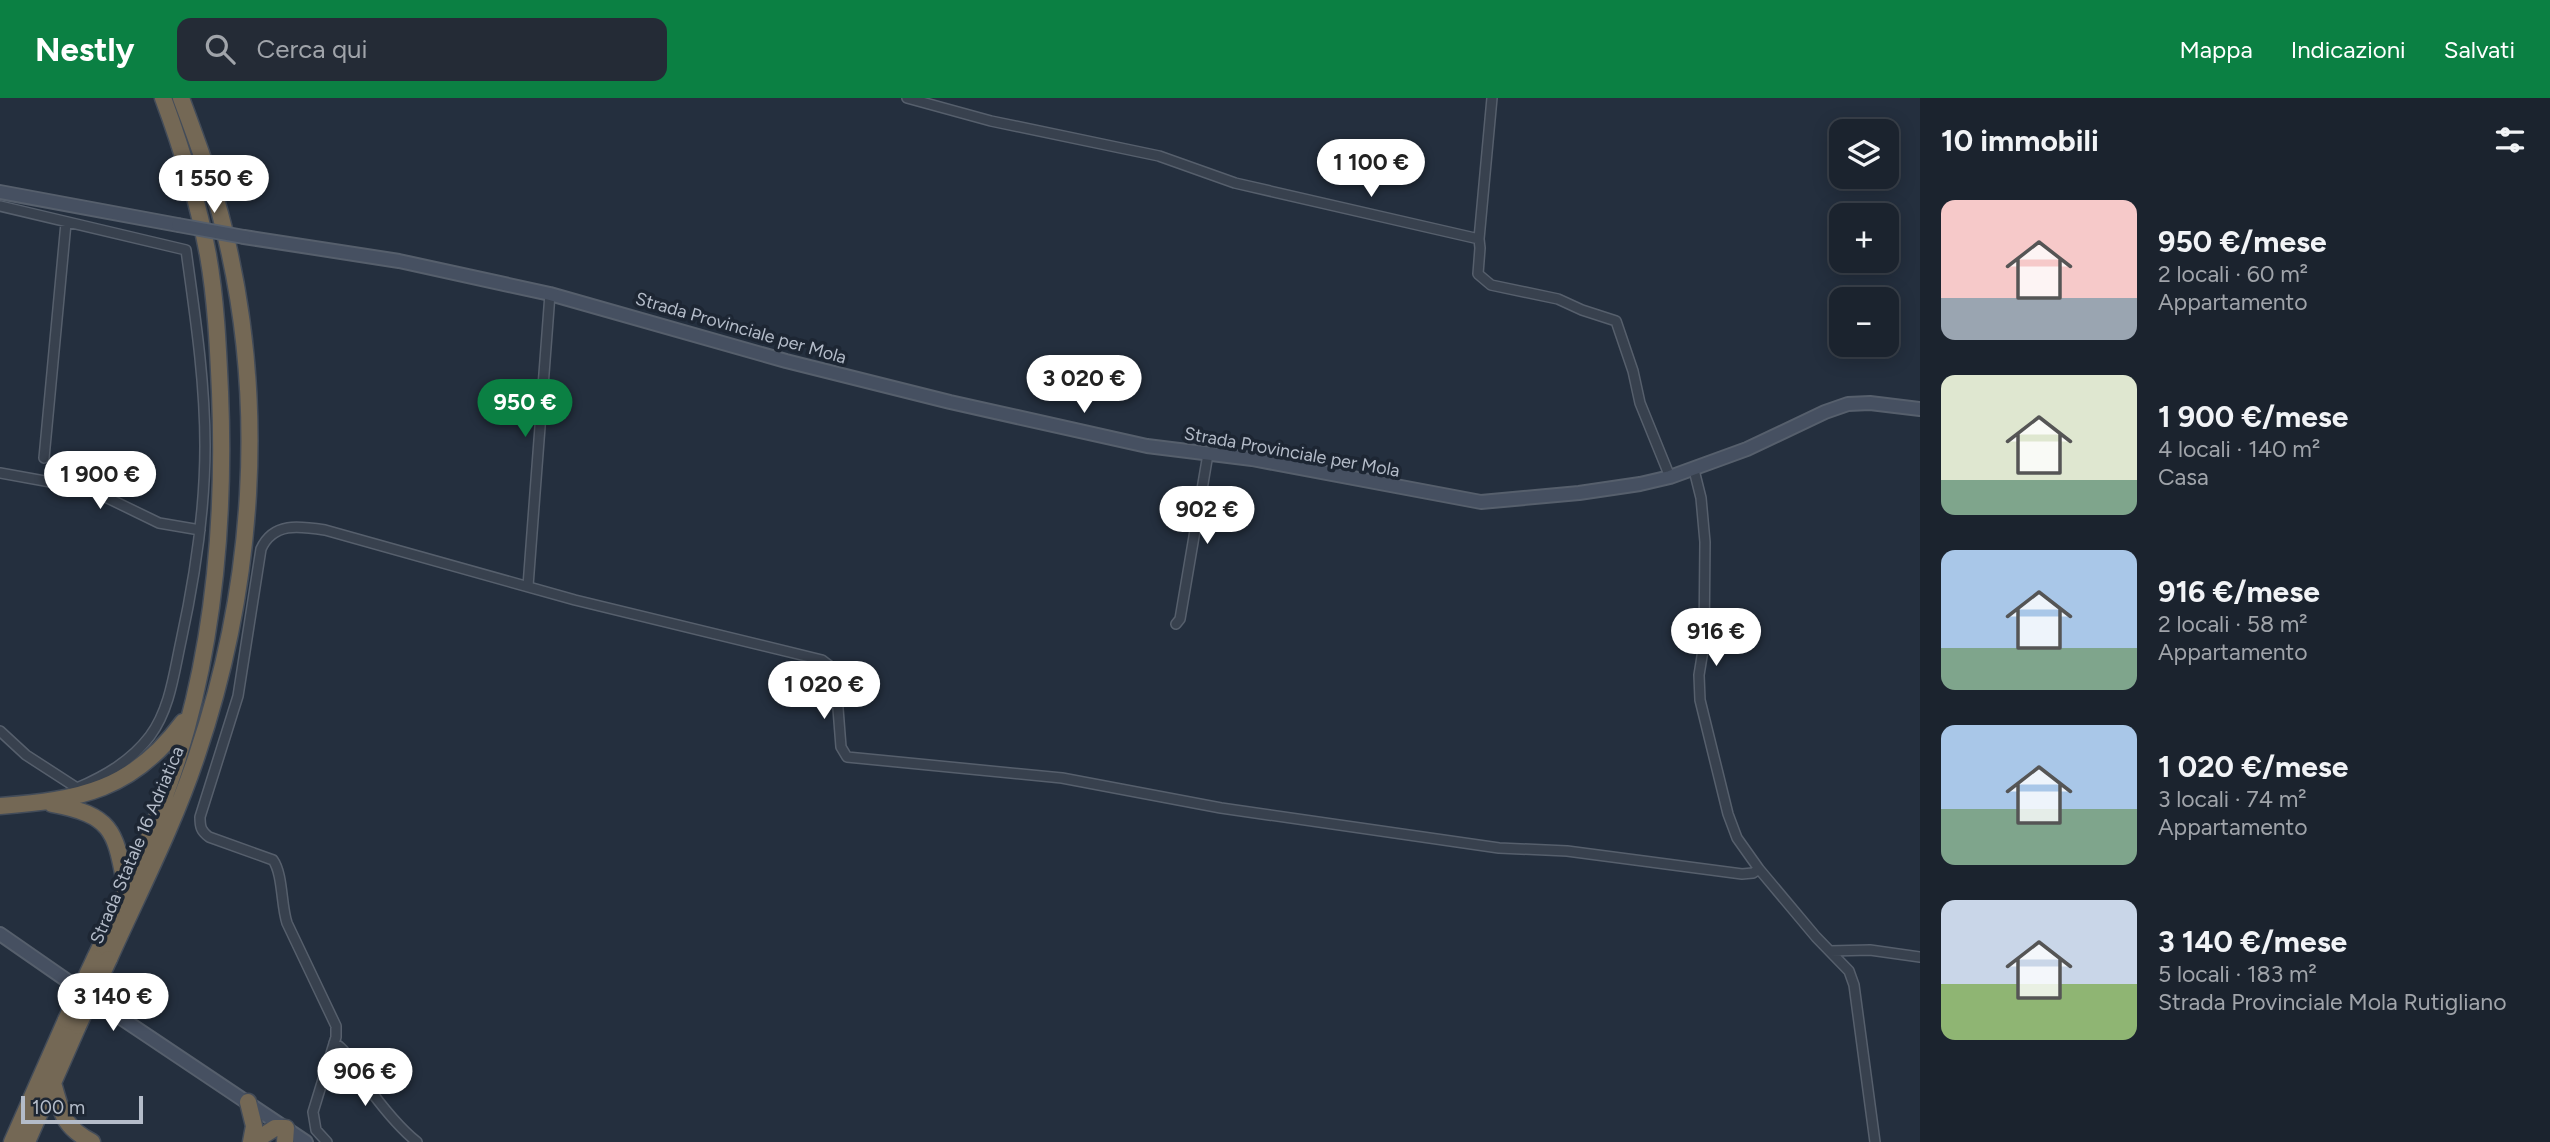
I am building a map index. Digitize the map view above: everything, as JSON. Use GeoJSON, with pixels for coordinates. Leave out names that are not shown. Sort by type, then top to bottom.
{"type":"FeatureCollection","features":[{"type":"Feature","properties":{"kind":"highway","name":"Strada Statale 16 Adriatica"},"geometry":{"type":"LineString","coordinates":[[102,959],[162,807],[179,755],[200,673],[214,587],[220,501],[218,343],[208,256],[179,141],[163,98]]}},
{"type":"Feature","properties":{"kind":"highway","name":"Strada Statale 16 Adriatica"},"geometry":{"type":"LineString","coordinates":[[12,1142],[173,817],[197,758],[215,701],[233,623],[249,502],[247,373],[235,282],[224,230],[181,98]]}},
{"type":"Feature","properties":{"kind":"highway"},"geometry":{"type":"LineString","coordinates":[[0,806],[47,803],[102,789],[141,768],[172,738],[189,715]]}},
{"type":"Feature","properties":{"kind":"highway"},"geometry":{"type":"LineString","coordinates":[[47,803],[83,810],[102,822],[114,840],[127,892]]}},
{"type":"Feature","properties":{"kind":"highway","name":"Strada Statale 16 Adriatica"},"geometry":{"type":"LineString","coordinates":[[27,1142],[53,1083],[72,1023]]}},
{"type":"Feature","properties":{"kind":"highway"},"geometry":{"type":"LineString","coordinates":[[53,1083],[63,1117],[70,1128],[92,1142]]}},
{"type":"Feature","properties":{"kind":"highway"},"geometry":{"type":"LineString","coordinates":[[247,1102],[254,1126],[252,1142]]}},
{"type":"Feature","properties":{"kind":"highway"},"geometry":{"type":"LineString","coordinates":[[252,1142],[275,1128],[285,1135]]}},
{"type":"Feature","properties":{"kind":"street"},"geometry":{"type":"LineString","coordinates":[[906,98],[992,121],[1160,156],[1213,177],[1479,239]]}},
{"type":"Feature","properties":{"kind":"street"},"geometry":{"type":"LineString","coordinates":[[1492,98],[1478,274],[1491,285],[1558,299],[1616,321],[1633,371],[1640,403],[1670,477]]}},
{"type":"Feature","properties":{"kind":"street","name":"Strada Provinciale per Mola"},"geometry":{"type":"LineString","coordinates":[[0,192],[244,237],[400,261],[550,294],[786,361],[950,402],[1147,446],[1252,459],[1481,502],[1603,490],[1670,477],[1747,449],[1848,404],[1870,403],[1920,408]]}},
{"type":"Feature","properties":{"kind":"street"},"geometry":{"type":"LineString","coordinates":[[0,206],[186,250],[203,396],[205,446],[200,530],[189,605],[166,707],[150,736],[127,760],[102,778],[77,788],[26,755],[0,731]]}},
{"type":"Feature","properties":{"kind":"street"},"geometry":{"type":"LineString","coordinates":[[44,458],[66,223]]}},
{"type":"Feature","properties":{"kind":"street"},"geometry":{"type":"LineString","coordinates":[[528,586],[550,294]]}},
{"type":"Feature","properties":{"kind":"street"},"geometry":{"type":"LineString","coordinates":[[1176,624],[1180,619],[1208,454]]}},
{"type":"Feature","properties":{"kind":"street"},"geometry":{"type":"LineString","coordinates":[[1694,470],[1701,498],[1705,542],[1704,644],[1699,676],[1700,700],[1728,814],[1737,838],[1759,869],[1849,971],[1854,985],[1875,1142]]}},
{"type":"Feature","properties":{"kind":"street"},"geometry":{"type":"LineString","coordinates":[[0,473],[89,489],[159,523],[200,530]]}},
{"type":"Feature","properties":{"kind":"street"},"geometry":{"type":"LineString","coordinates":[[327,1142],[316,1130],[313,1112],[334,1043],[336,1026],[287,923],[282,908],[278,867],[272,860],[209,837],[202,832],[200,825],[200,817],[238,696],[261,549],[272,532],[283,529],[307,527],[325,530],[645,618],[829,664],[835,670],[841,747],[847,757],[1062,778],[1222,808],[1499,848],[1567,851],[1742,874],[1753,873],[1759,869]]}},
{"type":"Feature","properties":{"kind":"street"},"geometry":{"type":"LineString","coordinates":[[0,934],[247,1102],[285,1135],[306,1142]]}},
{"type":"Feature","properties":{"kind":"street"},"geometry":{"type":"LineString","coordinates":[[1830,951],[1870,950],[1920,957]]}},
{"type":"Feature","properties":{"kind":"street"},"geometry":{"type":"LineString","coordinates":[[334,1043],[342,1048],[388,1112],[417,1142]]}}]}
